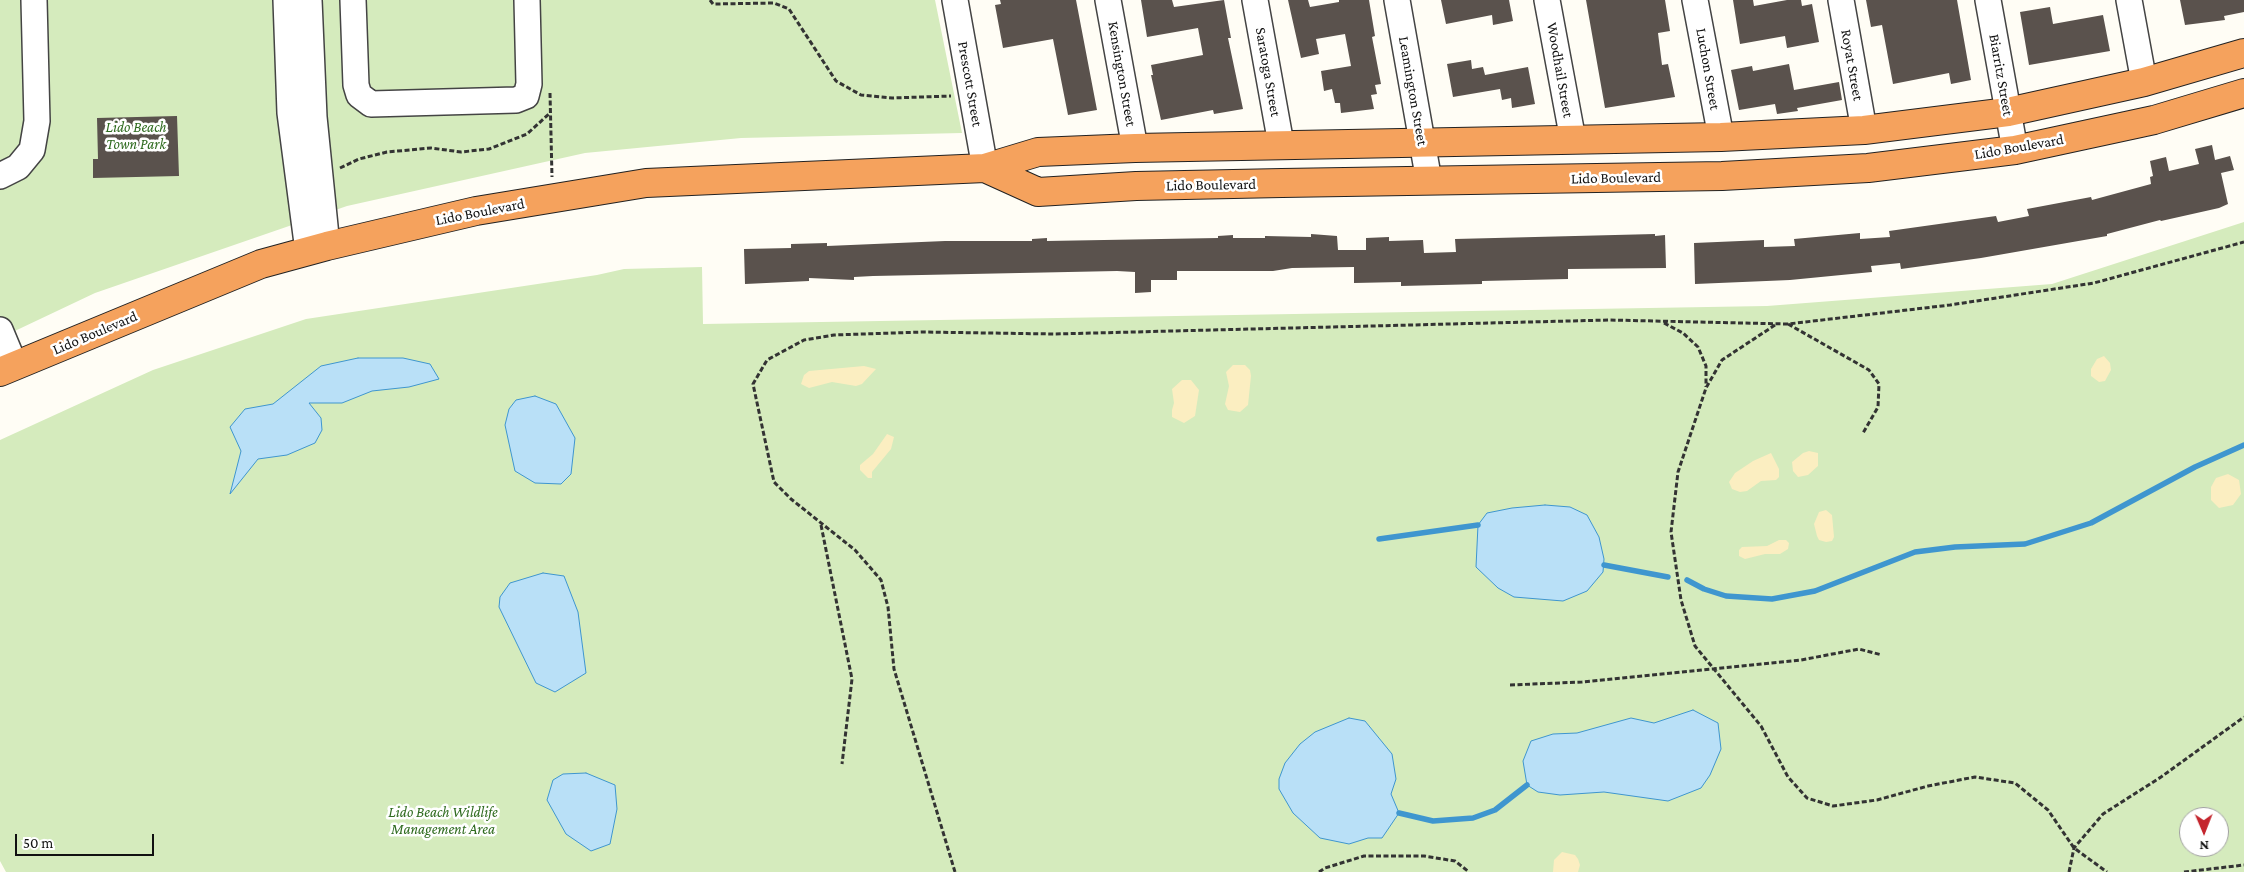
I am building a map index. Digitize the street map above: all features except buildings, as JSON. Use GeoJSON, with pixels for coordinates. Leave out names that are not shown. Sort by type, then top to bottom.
{"type":"FeatureCollection","features":[{"type":"Feature","properties":{"kind":"highway","name":"Lido Boulevard"},"geometry":{"type":"LineString","coordinates":[[8,369],[261,264],[318,248],[476,211],[646,183],[985,168],[1038,152],[1281,144],[1721,137],[1864,130],[2008,112],[2144,82],[2244,52]]}},
{"type":"Feature","properties":{"kind":"highway","name":"Lido Boulevard"},"geometry":{"type":"LineString","coordinates":[[985,168],[1038,192],[1136,186],[1751,175],[1868,168],[2015,150],[2154,120],[2244,93]]}},
{"type":"Feature","properties":{"kind":"street"},"geometry":{"type":"LineString","coordinates":[[0,176],[18,167],[32,150],[37,121],[34,0]]}},
{"type":"Feature","properties":{"kind":"street"},"geometry":{"type":"LineString","coordinates":[[286,0],[290,113],[318,248]]}},
{"type":"Feature","properties":{"kind":"street"},"geometry":{"type":"LineString","coordinates":[[309,0],[314,117],[320,178],[318,248]]}},
{"type":"Feature","properties":{"kind":"street"},"geometry":{"type":"LineString","coordinates":[[353,0],[356,85],[359,95],[371,104],[516,100],[526,96],[529,84],[527,0]]}},
{"type":"Feature","properties":{"kind":"street","name":"Prescott Street"},"geometry":{"type":"LineString","coordinates":[[955,0],[985,168]]}},
{"type":"Feature","properties":{"kind":"street","name":"Kensington Street"},"geometry":{"type":"LineString","coordinates":[[1108,0],[1135,148]]}},
{"type":"Feature","properties":{"kind":"street","name":"Saratoga Street"},"geometry":{"type":"LineString","coordinates":[[1255,0],[1281,144]]}},
{"type":"Feature","properties":{"kind":"street","name":"Leamington Street"},"geometry":{"type":"LineString","coordinates":[[1397,0],[1429,181]]}},
{"type":"Feature","properties":{"kind":"street","name":"Woodhail Street"},"geometry":{"type":"LineString","coordinates":[[1547,0],[1573,140]]}},
{"type":"Feature","properties":{"kind":"street","name":"Luchon Street"},"geometry":{"type":"LineString","coordinates":[[1695,0],[1721,137]]}},
{"type":"Feature","properties":{"kind":"street","name":"Royat Street"},"geometry":{"type":"LineString","coordinates":[[1841,0],[1864,130]]}},
{"type":"Feature","properties":{"kind":"street","name":"Biarritz Street"},"geometry":{"type":"LineString","coordinates":[[1988,0],[2015,150]]}},
{"type":"Feature","properties":{"kind":"street"},"geometry":{"type":"LineString","coordinates":[[2129,0],[2144,82]]}},
{"type":"Feature","properties":{"kind":"street"},"geometry":{"type":"LineString","coordinates":[[0,330],[8,369]]}},
{"type":"Feature","properties":{"kind":"path"},"geometry":{"type":"LineString","coordinates":[[710,0],[713,4],[774,2],[789,9],[812,40],[836,82],[861,95],[892,98],[972,94]]}},
{"type":"Feature","properties":{"kind":"path"},"geometry":{"type":"LineString","coordinates":[[550,85],[553,198]]}},
{"type":"Feature","properties":{"kind":"path"},"geometry":{"type":"LineString","coordinates":[[320,178],[359,159],[387,152],[431,148],[461,152],[489,149],[526,134],[550,113]]}},
{"type":"Feature","properties":{"kind":"path"},"geometry":{"type":"LineString","coordinates":[[955,872],[894,668],[888,608],[881,580],[855,550],[791,499],[774,482],[753,384],[767,360],[804,340],[834,335],[923,332],[1054,334],[1609,320],[1788,324],[1950,305],[2094,283],[2244,242]]}},
{"type":"Feature","properties":{"kind":"path"},"geometry":{"type":"LineString","coordinates":[[1662,322],[1683,333],[1698,348],[1706,366],[1706,388]]}},
{"type":"Feature","properties":{"kind":"path"},"geometry":{"type":"LineString","coordinates":[[1777,324],[1722,360],[1706,388],[1678,472],[1671,532],[1681,600],[1695,646],[1742,699],[1762,726],[1788,777],[1807,798],[1833,806],[1877,800],[1928,786],[1974,777],[2015,783],[2048,810],[2074,848],[2107,872]]}},
{"type":"Feature","properties":{"kind":"path"},"geometry":{"type":"LineString","coordinates":[[1788,324],[1869,370],[1879,384],[1878,407],[1863,433]]}},
{"type":"Feature","properties":{"kind":"path"},"geometry":{"type":"LineString","coordinates":[[821,524],[852,678],[842,764]]}},
{"type":"Feature","properties":{"kind":"path"},"geometry":{"type":"LineString","coordinates":[[1510,685],[1582,682],[1714,669],[1801,660],[1859,649],[1882,655]]}},
{"type":"Feature","properties":{"kind":"path"},"geometry":{"type":"LineString","coordinates":[[2069,872],[2074,848],[2103,814],[2161,777],[2244,717]]}},
{"type":"Feature","properties":{"kind":"path"},"geometry":{"type":"LineString","coordinates":[[1318,872],[1364,856],[1424,856],[1455,861],[1469,872]]}},
{"type":"Feature","properties":{"kind":"path"},"geometry":{"type":"LineString","coordinates":[[2184,872],[2244,865]]}},
{"type":"Feature","properties":{"kind":"green space","name":"Lido Beach Town Park"},"geometry":{"type":"Polygon","coordinates":[[[0,0],[935,0],[962,133],[741,138],[585,153],[347,206],[95,293],[0,338],[0,0]]]}},
{"type":"Feature","properties":{"kind":"green space","name":"Lido Beach Wildlife Management Area"},"geometry":{"type":"Polygon","coordinates":[[[2244,222],[2244,872],[6,872],[0,861],[0,440],[153,370],[306,319],[597,275],[624,269],[702,267],[703,324],[1767,306],[2052,284],[2244,222]]]}},
{"type":"Feature","properties":{"kind":"sand"},"geometry":{"type":"Polygon","coordinates":[[[2104,356],[2110,363],[2111,370],[2105,381],[2099,382],[2091,376],[2091,369],[2097,359],[2104,356]]]}},
{"type":"Feature","properties":{"kind":"sand"},"geometry":{"type":"Polygon","coordinates":[[[1233,365],[1245,365],[1250,370],[1251,376],[1248,405],[1240,412],[1228,410],[1225,404],[1229,386],[1226,372],[1233,365]]]}},
{"type":"Feature","properties":{"kind":"sand"},"geometry":{"type":"Polygon","coordinates":[[[864,366],[876,369],[862,384],[856,386],[832,382],[809,388],[801,384],[804,375],[809,371],[864,366]]]}},
{"type":"Feature","properties":{"kind":"sand"},"geometry":{"type":"Polygon","coordinates":[[[1182,380],[1191,380],[1199,390],[1195,416],[1184,423],[1172,417],[1174,403],[1172,389],[1182,380]]]}},
{"type":"Feature","properties":{"kind":"sand"},"geometry":{"type":"Polygon","coordinates":[[[887,434],[894,437],[891,449],[872,472],[872,478],[868,478],[860,470],[860,465],[873,454],[887,434]]]}},
{"type":"Feature","properties":{"kind":"sand"},"geometry":{"type":"Polygon","coordinates":[[[1809,451],[1818,453],[1818,466],[1808,475],[1798,477],[1793,471],[1792,462],[1803,453],[1809,451]]]}},
{"type":"Feature","properties":{"kind":"sand"},"geometry":{"type":"Polygon","coordinates":[[[1771,453],[1779,469],[1779,477],[1776,480],[1761,481],[1747,491],[1740,492],[1732,489],[1729,482],[1735,473],[1753,461],[1771,453]]]}},
{"type":"Feature","properties":{"kind":"sand"},"geometry":{"type":"Polygon","coordinates":[[[2228,474],[2239,480],[2241,494],[2233,505],[2219,508],[2211,500],[2211,487],[2216,478],[2228,474]]]}},
{"type":"Feature","properties":{"kind":"sand"},"geometry":{"type":"Polygon","coordinates":[[[1826,510],[1832,515],[1834,537],[1832,541],[1826,542],[1819,540],[1814,524],[1819,512],[1826,510]]]}},
{"type":"Feature","properties":{"kind":"sand"},"geometry":{"type":"Polygon","coordinates":[[[1779,540],[1786,540],[1789,543],[1788,549],[1780,554],[1765,554],[1745,559],[1739,556],[1739,550],[1742,547],[1767,546],[1779,540]]]}},
{"type":"Feature","properties":{"kind":"sand"},"geometry":{"type":"Polygon","coordinates":[[[1562,852],[1575,855],[1580,865],[1578,872],[1553,872],[1554,860],[1562,852]]]}},
{"type":"Feature","properties":{"kind":"water"},"geometry":{"type":"Polygon","coordinates":[[[358,358],[403,358],[430,364],[439,379],[409,387],[372,391],[342,403],[309,403],[321,418],[322,430],[315,443],[287,455],[258,459],[230,494],[241,451],[230,427],[245,409],[273,404],[321,366],[358,358]]]}},
{"type":"Feature","properties":{"kind":"water"},"geometry":{"type":"Polygon","coordinates":[[[535,396],[556,404],[575,438],[571,474],[561,484],[535,483],[515,471],[505,425],[509,409],[516,400],[535,396]]]}},
{"type":"Feature","properties":{"kind":"water"},"geometry":{"type":"Polygon","coordinates":[[[1545,505],[1570,507],[1587,515],[1599,537],[1604,559],[1603,572],[1587,591],[1563,601],[1514,597],[1498,588],[1476,567],[1478,525],[1487,513],[1512,508],[1545,505]]]}},
{"type":"Feature","properties":{"kind":"water"},"geometry":{"type":"Polygon","coordinates":[[[543,573],[564,576],[578,612],[586,673],[555,692],[536,683],[499,607],[500,597],[510,583],[543,573]]]}},
{"type":"Feature","properties":{"kind":"water"},"geometry":{"type":"Polygon","coordinates":[[[1693,710],[1718,723],[1721,749],[1710,775],[1701,788],[1668,801],[1604,792],[1560,795],[1538,792],[1527,785],[1523,761],[1531,741],[1553,734],[1577,733],[1631,718],[1654,723],[1693,710]]]}},
{"type":"Feature","properties":{"kind":"water"},"geometry":{"type":"Polygon","coordinates":[[[1349,718],[1365,721],[1392,754],[1396,779],[1391,794],[1399,813],[1382,838],[1368,838],[1349,844],[1320,838],[1293,813],[1279,789],[1279,779],[1285,763],[1300,744],[1315,732],[1349,718]]]}},
{"type":"Feature","properties":{"kind":"water"},"geometry":{"type":"Polygon","coordinates":[[[586,773],[615,785],[617,809],[610,844],[591,851],[566,834],[547,800],[553,780],[563,774],[586,773]]]}},
{"type":"Feature","properties":{"kind":"waterway"},"geometry":{"type":"LineString","coordinates":[[1687,580],[1704,589],[1726,596],[1772,599],[1815,591],[1915,552],[1955,547],[2025,544],[2091,523],[2195,467],[2244,445]]}},
{"type":"Feature","properties":{"kind":"waterway"},"geometry":{"type":"LineString","coordinates":[[1379,539],[1478,525]]}},
{"type":"Feature","properties":{"kind":"waterway"},"geometry":{"type":"LineString","coordinates":[[1604,565],[1668,577]]}},
{"type":"Feature","properties":{"kind":"waterway"},"geometry":{"type":"LineString","coordinates":[[1399,813],[1433,821],[1473,818],[1495,810],[1527,785]]}}]}
